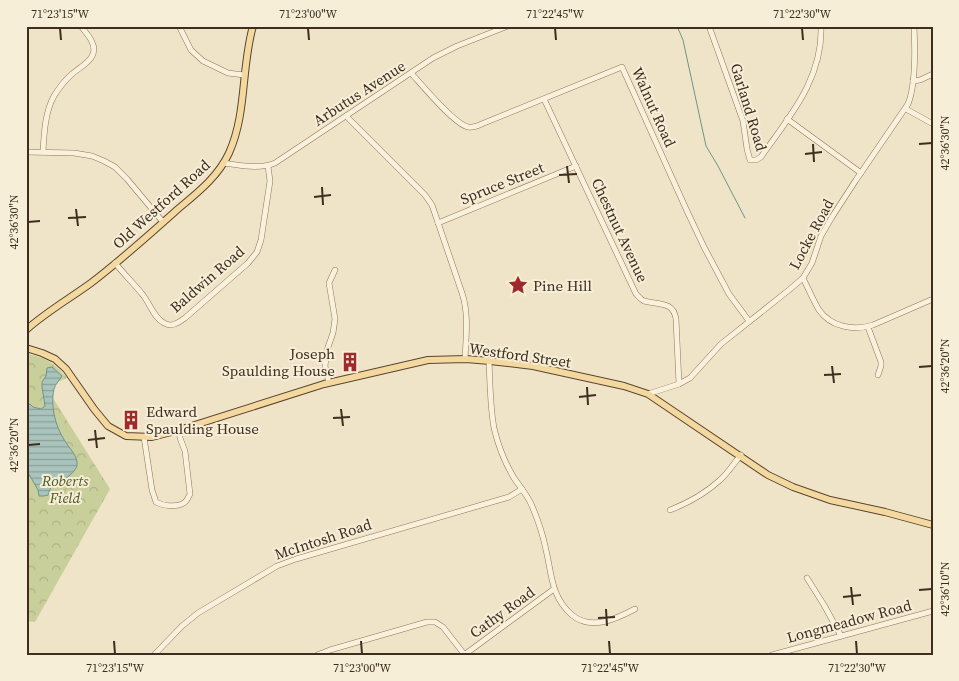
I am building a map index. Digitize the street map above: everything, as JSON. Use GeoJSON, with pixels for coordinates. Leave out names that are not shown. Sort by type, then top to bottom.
{"type":"FeatureCollection","features":[{"type":"Feature","properties":{"kind":"main road","name":"Old Westford Road"},"geometry":{"type":"LineString","coordinates":[[26,330],[58,305],[90,284],[216,174],[228,154],[237,128],[248,42],[253,26]]}},
{"type":"Feature","properties":{"kind":"main road","name":"Westford Street"},"geometry":{"type":"LineString","coordinates":[[26,348],[55,359],[66,369],[94,410],[108,426],[126,436],[144,437],[152,437],[179,430],[329,383],[428,360],[489,360],[533,366],[624,386],[648,394],[768,475],[803,492],[933,525]]}},
{"type":"Feature","properties":{"kind":"street"},"geometry":{"type":"LineString","coordinates":[[43,152],[45,125],[54,96],[71,75],[92,58],[94,50],[92,42],[81,26]]}},
{"type":"Feature","properties":{"kind":"street"},"geometry":{"type":"LineString","coordinates":[[179,26],[191,50],[203,61],[228,73],[244,75]]}},
{"type":"Feature","properties":{"kind":"street","name":"Arbutus Avenue"},"geometry":{"type":"LineString","coordinates":[[223,164],[260,167],[275,163],[433,58],[508,26]]}},
{"type":"Feature","properties":{"kind":"street","name":"Garland Road"},"geometry":{"type":"LineString","coordinates":[[709,26],[743,121],[750,160],[756,160],[760,157],[802,98],[812,78],[821,50],[822,26]]}},
{"type":"Feature","properties":{"kind":"street","name":"Locke Road"},"geometry":{"type":"LineString","coordinates":[[648,394],[679,384],[690,378],[721,344],[803,278],[812,263],[821,236],[832,217],[906,109],[913,81],[914,26]]}},
{"type":"Feature","properties":{"kind":"street","name":"Walnut Road"},"geometry":{"type":"LineString","coordinates":[[411,73],[450,114],[463,125],[472,127],[622,67],[704,247],[729,294],[749,321]]}},
{"type":"Feature","properties":{"kind":"street"},"geometry":{"type":"LineString","coordinates":[[913,81],[933,74]]}},
{"type":"Feature","properties":{"kind":"street","name":"Chestnut Avenue"},"geometry":{"type":"LineString","coordinates":[[544,99],[636,294],[644,301],[670,306],[674,311],[679,384]]}},
{"type":"Feature","properties":{"kind":"street"},"geometry":{"type":"LineString","coordinates":[[906,109],[933,124]]}},
{"type":"Feature","properties":{"kind":"street"},"geometry":{"type":"LineString","coordinates":[[346,116],[425,195],[432,205],[465,305],[465,359]]}},
{"type":"Feature","properties":{"kind":"street"},"geometry":{"type":"LineString","coordinates":[[787,119],[861,173]]}},
{"type":"Feature","properties":{"kind":"street"},"geometry":{"type":"LineString","coordinates":[[26,152],[74,153],[104,160],[115,167],[163,222]]}},
{"type":"Feature","properties":{"kind":"street","name":"Baldwin Road"},"geometry":{"type":"LineString","coordinates":[[115,263],[144,296],[158,318],[164,323],[169,325],[176,324],[186,318],[248,263],[257,252],[261,240],[270,181],[268,166]]}},
{"type":"Feature","properties":{"kind":"street","name":"Spruce Street"},"geometry":{"type":"LineString","coordinates":[[438,223],[576,166]]}},
{"type":"Feature","properties":{"kind":"street"},"geometry":{"type":"LineString","coordinates":[[329,383],[325,366],[327,350],[334,333],[335,319],[329,283],[335,270]]}},
{"type":"Feature","properties":{"kind":"street"},"geometry":{"type":"LineString","coordinates":[[803,278],[819,309],[829,320],[835,324],[850,328],[868,327],[933,299]]}},
{"type":"Feature","properties":{"kind":"street"},"geometry":{"type":"LineString","coordinates":[[868,327],[881,362],[878,375]]}},
{"type":"Feature","properties":{"kind":"street"},"geometry":{"type":"LineString","coordinates":[[489,360],[494,429],[514,478],[532,504],[546,548],[554,590],[558,599],[572,616],[583,622],[604,622],[635,609]]}},
{"type":"Feature","properties":{"kind":"street"},"geometry":{"type":"LineString","coordinates":[[144,437],[152,490],[156,502],[162,505],[182,504],[190,494],[185,451],[179,430]]}},
{"type":"Feature","properties":{"kind":"street"},"geometry":{"type":"LineString","coordinates":[[670,510],[681,506],[714,485],[741,456]]}},
{"type":"Feature","properties":{"kind":"street","name":"McIntosh Road"},"geometry":{"type":"LineString","coordinates":[[154,655],[182,626],[198,613],[277,566],[509,496],[522,489]]}},
{"type":"Feature","properties":{"kind":"street"},"geometry":{"type":"LineString","coordinates":[[807,578],[842,636]]}},
{"type":"Feature","properties":{"kind":"street","name":"Cathy Road"},"geometry":{"type":"LineString","coordinates":[[464,654],[554,590]]}},
{"type":"Feature","properties":{"kind":"street","name":"Longmeadow Road"},"geometry":{"type":"LineString","coordinates":[[772,655],[933,611]]}},
{"type":"Feature","properties":{"kind":"street"},"geometry":{"type":"LineString","coordinates":[[317,655],[427,622],[435,622],[443,626],[464,654]]}},
{"type":"Feature","properties":{"kind":"green space","name":"Roberts Field"},"geometry":{"type":"Polygon","coordinates":[[[26,354],[49,362],[67,378],[46,387],[110,489],[35,622],[26,621],[26,354]]]}},
{"type":"Feature","properties":{"kind":"water"},"geometry":{"type":"Polygon","coordinates":[[[52,367],[62,376],[54,389],[53,410],[55,418],[63,438],[75,456],[77,465],[71,475],[51,487],[48,495],[39,496],[38,490],[26,469],[26,407],[30,404],[41,409],[45,406],[42,382],[46,376],[47,368],[52,367]]]}},
{"type":"Feature","properties":{"kind":"waterway"},"geometry":{"type":"LineString","coordinates":[[677,26],[683,40],[706,146],[745,218]]}},
{"type":"Feature","properties":{"kind":"place","name":"Pine Hill"},"geometry":{"type":"Point","coordinates":[518,285]}},
{"type":"Feature","properties":{"kind":"place","name":"Joseph Spaulding House"},"geometry":{"type":"Point","coordinates":[350,362]}},
{"type":"Feature","properties":{"kind":"place","name":"Edward Spaulding House"},"geometry":{"type":"Point","coordinates":[131,420]}}]}
